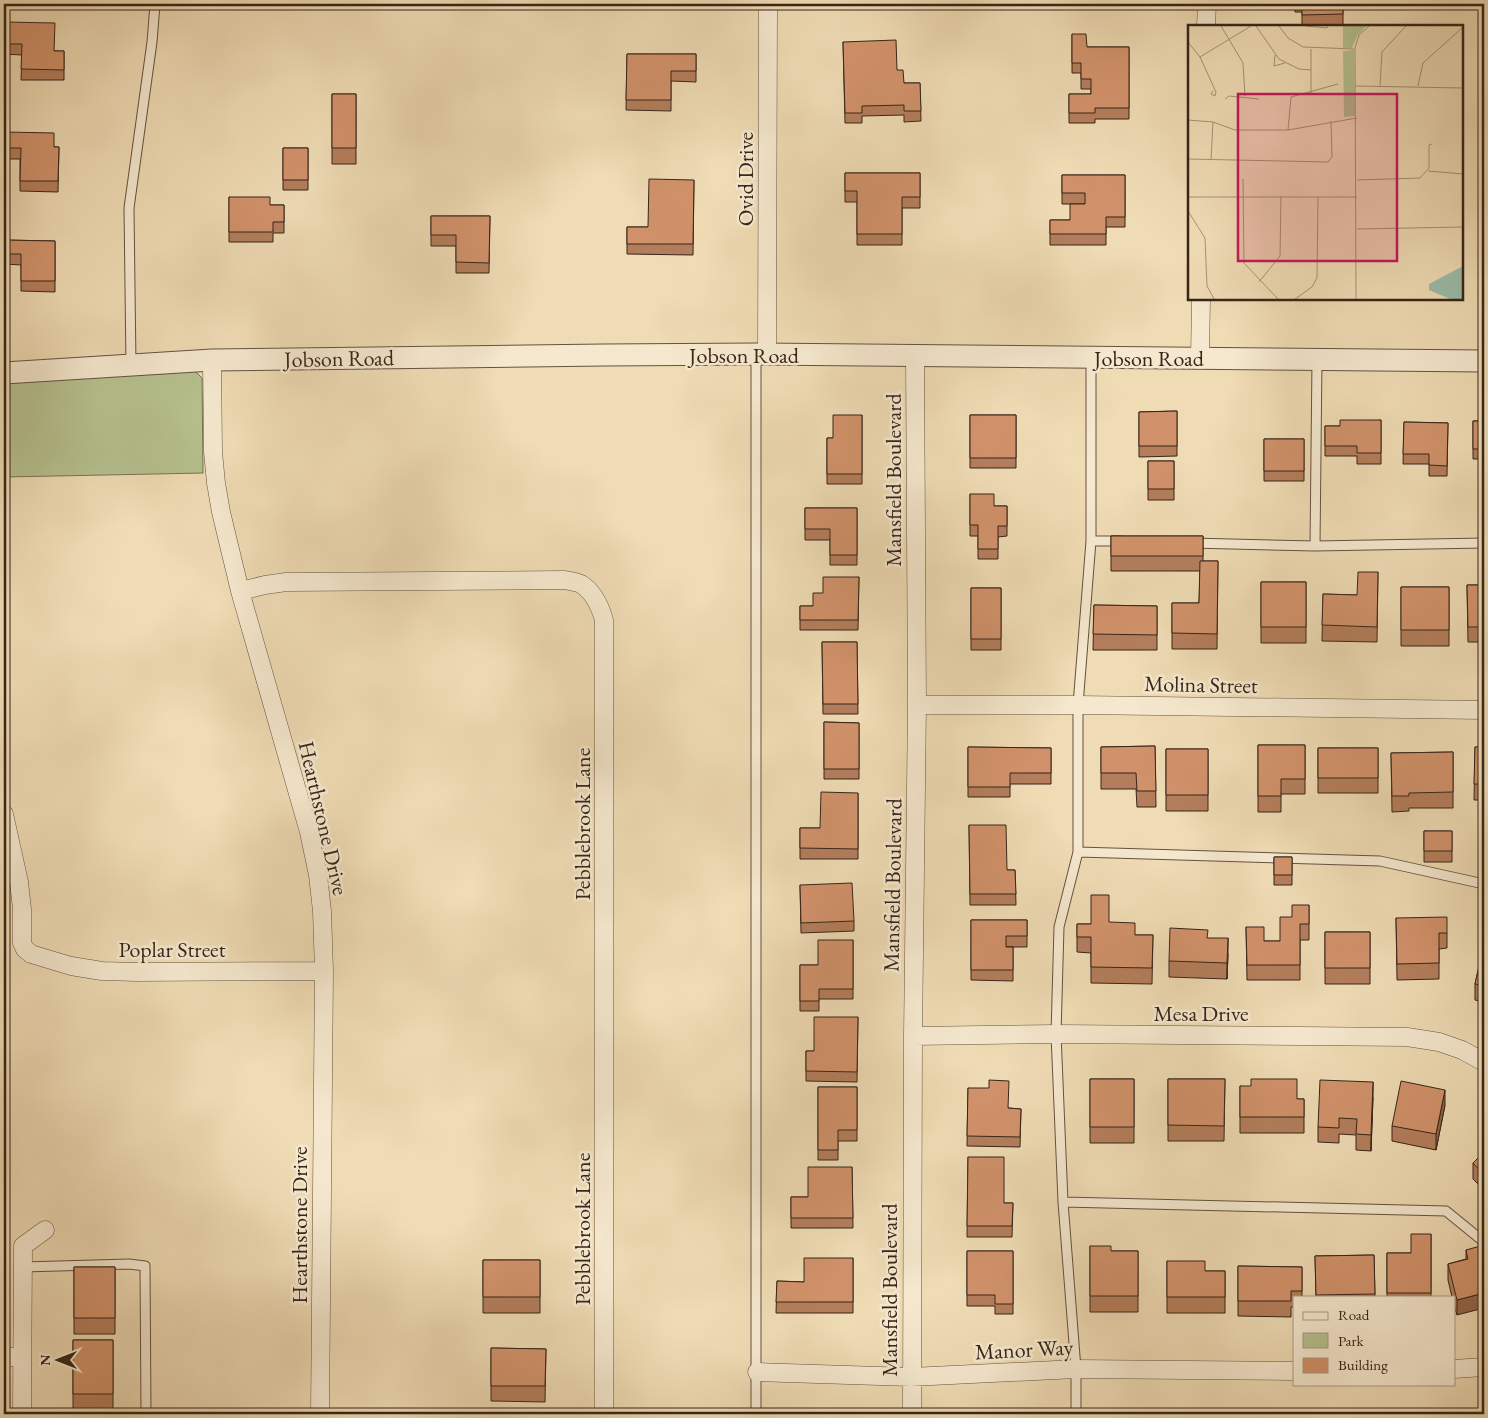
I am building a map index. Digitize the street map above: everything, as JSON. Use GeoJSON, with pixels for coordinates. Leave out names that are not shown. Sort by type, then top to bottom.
{"type":"FeatureCollection","features":[{"type":"Feature","properties":{"kind":"street","name":"Ovid Drive"},"geometry":{"type":"LineString","coordinates":[[761,354],[768,4]]}},
{"type":"Feature","properties":{"kind":"street"},"geometry":{"type":"LineString","coordinates":[[1206,25],[1207,4]]}},
{"type":"Feature","properties":{"kind":"street"},"geometry":{"type":"LineString","coordinates":[[1200,358],[1201,300]]}},
{"type":"Feature","properties":{"kind":"street","name":"Jobson Road"},"geometry":{"type":"LineString","coordinates":[[4,373],[212,360],[372,357],[761,354],[1484,361]]}},
{"type":"Feature","properties":{"kind":"street","name":"Mansfield Boulevard"},"geometry":{"type":"LineString","coordinates":[[912,1414],[913,1036],[917,705],[915,356]]}},
{"type":"Feature","properties":{"kind":"street","name":"Hearthstone Drive"},"geometry":{"type":"LineString","coordinates":[[212,360],[213,452],[221,512],[240,591],[309,832],[322,911],[324,971],[320,1414]]}},
{"type":"Feature","properties":{"kind":"street","name":"Pebblebrook Lane"},"geometry":{"type":"LineString","coordinates":[[240,591],[286,582],[565,580],[580,583],[599,603],[604,620],[604,1414]]}},
{"type":"Feature","properties":{"kind":"street","name":"Molina Street"},"geometry":{"type":"LineString","coordinates":[[917,705],[1484,710]]}},
{"type":"Feature","properties":{"kind":"street","name":"Poplar Street"},"geometry":{"type":"LineString","coordinates":[[4,814],[19,882],[22,909],[22,943],[31,954],[71,966],[102,971],[324,971]]}},
{"type":"Feature","properties":{"kind":"street","name":"Mesa Drive"},"geometry":{"type":"LineString","coordinates":[[913,1036],[1056,1034],[1407,1037],[1438,1042],[1462,1050],[1484,1062]]}},
{"type":"Feature","properties":{"kind":"street"},"geometry":{"type":"LineString","coordinates":[[22,1414],[23,1246],[45,1230]]}},
{"type":"Feature","properties":{"kind":"street"},"geometry":{"type":"LineString","coordinates":[[4,1357],[22,1357]]}},
{"type":"Feature","properties":{"kind":"street"},"geometry":{"type":"LineString","coordinates":[[1456,1369],[1484,1367]]}},
{"type":"Feature","properties":{"kind":"street","name":"Manor Way"},"geometry":{"type":"LineString","coordinates":[[757,1372],[911,1377],[1076,1369],[1293,1371]]}},
{"type":"Feature","properties":{"kind":"lane"},"geometry":{"type":"LineString","coordinates":[[131,365],[129,208],[152,42],[155,4]]}},
{"type":"Feature","properties":{"kind":"lane"},"geometry":{"type":"LineString","coordinates":[[756,1414],[761,354]]}},
{"type":"Feature","properties":{"kind":"lane"},"geometry":{"type":"LineString","coordinates":[[1076,1414],[1076,1369],[1063,1202],[1056,1034],[1060,927],[1078,852],[1078,705],[1091,541],[1091,357]]}},
{"type":"Feature","properties":{"kind":"lane"},"geometry":{"type":"LineString","coordinates":[[1315,546],[1317,359]]}},
{"type":"Feature","properties":{"kind":"lane"},"geometry":{"type":"LineString","coordinates":[[1091,541],[1131,542]]}},
{"type":"Feature","properties":{"kind":"lane"},"geometry":{"type":"LineString","coordinates":[[1181,543],[1315,546],[1484,543]]}},
{"type":"Feature","properties":{"kind":"lane"},"geometry":{"type":"LineString","coordinates":[[1078,852],[1380,861],[1484,884]]}},
{"type":"Feature","properties":{"kind":"lane"},"geometry":{"type":"LineString","coordinates":[[1063,1202],[1446,1211],[1484,1242]]}},
{"type":"Feature","properties":{"kind":"lane"},"geometry":{"type":"LineString","coordinates":[[23,1267],[129,1264],[145,1266],[146,1414]]}},
{"type":"Feature","properties":{"kind":"green space"},"geometry":{"type":"Polygon","coordinates":[[[193,369],[202,378],[203,473],[4,477],[4,375],[193,369]]]}},
{"type":"Feature","properties":{"kind":"building"},"geometry":{"type":"Polygon","coordinates":[[[1302,4],[1343,4],[1343,14],[1302,15],[1302,4]]]}},
{"type":"Feature","properties":{"kind":"building"},"geometry":{"type":"Polygon","coordinates":[[[4,22],[55,23],[54,51],[64,51],[64,70],[21,69],[22,44],[4,44],[4,22]]]}},
{"type":"Feature","properties":{"kind":"building"},"geometry":{"type":"Polygon","coordinates":[[[1072,34],[1086,34],[1087,47],[1129,47],[1129,108],[1095,108],[1095,113],[1069,113],[1069,94],[1091,94],[1091,79],[1081,79],[1081,63],[1072,63],[1072,34]]]}},
{"type":"Feature","properties":{"kind":"building"},"geometry":{"type":"Polygon","coordinates":[[[896,40],[897,70],[903,70],[904,83],[920,83],[921,111],[904,111],[904,105],[862,106],[862,113],[845,113],[843,42],[896,40]]]}},
{"type":"Feature","properties":{"kind":"building"},"geometry":{"type":"Polygon","coordinates":[[[627,54],[696,54],[696,71],[671,71],[671,100],[626,100],[627,54]]]}},
{"type":"Feature","properties":{"kind":"building"},"geometry":{"type":"Polygon","coordinates":[[[332,94],[356,94],[356,148],[332,148],[332,94]]]}},
{"type":"Feature","properties":{"kind":"building"},"geometry":{"type":"Polygon","coordinates":[[[4,132],[54,133],[54,147],[59,147],[58,181],[20,181],[21,148],[4,148],[4,132]]]}},
{"type":"Feature","properties":{"kind":"building"},"geometry":{"type":"Polygon","coordinates":[[[283,148],[308,148],[308,180],[283,180],[283,148]]]}},
{"type":"Feature","properties":{"kind":"building"},"geometry":{"type":"Polygon","coordinates":[[[845,173],[920,173],[920,197],[902,197],[902,234],[857,234],[857,191],[845,191],[845,173]]]}},
{"type":"Feature","properties":{"kind":"building"},"geometry":{"type":"Polygon","coordinates":[[[1062,175],[1125,175],[1125,217],[1106,217],[1106,234],[1050,234],[1050,220],[1070,220],[1070,204],[1085,204],[1085,193],[1062,193],[1062,175]]]}},
{"type":"Feature","properties":{"kind":"building"},"geometry":{"type":"Polygon","coordinates":[[[649,179],[694,180],[693,244],[627,244],[627,227],[648,227],[649,179]]]}},
{"type":"Feature","properties":{"kind":"building"},"geometry":{"type":"Polygon","coordinates":[[[229,197],[270,197],[270,205],[284,205],[284,222],[273,222],[273,232],[229,232],[229,197]]]}},
{"type":"Feature","properties":{"kind":"building"},"geometry":{"type":"Polygon","coordinates":[[[431,216],[490,216],[489,263],[456,262],[456,235],[431,235],[431,216]]]}},
{"type":"Feature","properties":{"kind":"building"},"geometry":{"type":"Polygon","coordinates":[[[4,240],[55,241],[55,281],[21,281],[21,254],[4,254],[4,240]]]}},
{"type":"Feature","properties":{"kind":"building"},"geometry":{"type":"Polygon","coordinates":[[[1177,411],[1177,446],[1139,446],[1139,412],[1177,411]]]}},
{"type":"Feature","properties":{"kind":"building"},"geometry":{"type":"Polygon","coordinates":[[[833,415],[862,415],[862,474],[827,474],[827,438],[833,438],[833,415]]]}},
{"type":"Feature","properties":{"kind":"building"},"geometry":{"type":"Polygon","coordinates":[[[970,415],[1016,415],[1016,458],[970,458],[970,415]]]}},
{"type":"Feature","properties":{"kind":"building"},"geometry":{"type":"Polygon","coordinates":[[[1340,420],[1381,420],[1381,453],[1357,453],[1357,446],[1325,446],[1325,426],[1340,426],[1340,420]]]}},
{"type":"Feature","properties":{"kind":"building"},"geometry":{"type":"Polygon","coordinates":[[[1473,421],[1484,421],[1484,449],[1473,449],[1473,421]]]}},
{"type":"Feature","properties":{"kind":"building"},"geometry":{"type":"Polygon","coordinates":[[[1404,422],[1448,423],[1447,466],[1429,465],[1429,454],[1403,454],[1404,422]]]}},
{"type":"Feature","properties":{"kind":"building"},"geometry":{"type":"Polygon","coordinates":[[[1264,439],[1304,439],[1304,471],[1264,471],[1264,439]]]}},
{"type":"Feature","properties":{"kind":"building"},"geometry":{"type":"Polygon","coordinates":[[[1148,461],[1174,461],[1174,489],[1148,489],[1148,461]]]}},
{"type":"Feature","properties":{"kind":"building"},"geometry":{"type":"Polygon","coordinates":[[[970,494],[994,494],[994,506],[1007,506],[1007,526],[998,526],[998,549],[978,549],[978,525],[970,525],[970,494]]]}},
{"type":"Feature","properties":{"kind":"building"},"geometry":{"type":"Polygon","coordinates":[[[805,508],[857,508],[857,555],[830,555],[830,529],[805,529],[805,508]]]}},
{"type":"Feature","properties":{"kind":"building"},"geometry":{"type":"Polygon","coordinates":[[[1111,536],[1203,536],[1203,556],[1111,556],[1111,536]]]}},
{"type":"Feature","properties":{"kind":"building"},"geometry":{"type":"Polygon","coordinates":[[[1200,561],[1218,561],[1217,634],[1172,633],[1172,603],[1199,603],[1200,561]]]}},
{"type":"Feature","properties":{"kind":"building"},"geometry":{"type":"Polygon","coordinates":[[[1358,572],[1378,572],[1377,627],[1322,625],[1323,594],[1357,595],[1358,572]]]}},
{"type":"Feature","properties":{"kind":"building"},"geometry":{"type":"Polygon","coordinates":[[[823,577],[859,577],[858,620],[800,620],[800,606],[813,606],[813,593],[823,593],[823,577]]]}},
{"type":"Feature","properties":{"kind":"building"},"geometry":{"type":"Polygon","coordinates":[[[1261,582],[1306,582],[1306,627],[1261,627],[1261,582]]]}},
{"type":"Feature","properties":{"kind":"building"},"geometry":{"type":"Polygon","coordinates":[[[1467,585],[1484,585],[1484,627],[1468,627],[1467,585]]]}},
{"type":"Feature","properties":{"kind":"building"},"geometry":{"type":"Polygon","coordinates":[[[1401,587],[1449,587],[1449,630],[1401,630],[1401,587]]]}},
{"type":"Feature","properties":{"kind":"building"},"geometry":{"type":"Polygon","coordinates":[[[971,588],[1001,588],[1001,639],[971,639],[971,588]]]}},
{"type":"Feature","properties":{"kind":"building"},"geometry":{"type":"Polygon","coordinates":[[[1094,605],[1157,606],[1157,635],[1093,634],[1094,605]]]}},
{"type":"Feature","properties":{"kind":"building"},"geometry":{"type":"Polygon","coordinates":[[[822,642],[857,642],[858,704],[823,704],[822,642]]]}},
{"type":"Feature","properties":{"kind":"building"},"geometry":{"type":"Polygon","coordinates":[[[824,722],[859,723],[859,769],[824,769],[824,722]]]}},
{"type":"Feature","properties":{"kind":"building"},"geometry":{"type":"Polygon","coordinates":[[[1258,745],[1305,745],[1305,779],[1281,779],[1281,796],[1258,796],[1258,745]]]}},
{"type":"Feature","properties":{"kind":"building"},"geometry":{"type":"Polygon","coordinates":[[[1155,746],[1156,791],[1137,791],[1136,773],[1101,773],[1101,747],[1155,746]]]}},
{"type":"Feature","properties":{"kind":"building"},"geometry":{"type":"Polygon","coordinates":[[[968,747],[1051,748],[1051,773],[1010,773],[1010,787],[968,787],[968,747]]]}},
{"type":"Feature","properties":{"kind":"building"},"geometry":{"type":"Polygon","coordinates":[[[1475,747],[1484,747],[1484,784],[1474,784],[1475,747]]]}},
{"type":"Feature","properties":{"kind":"building"},"geometry":{"type":"Polygon","coordinates":[[[1318,748],[1378,748],[1378,778],[1318,778],[1318,748]]]}},
{"type":"Feature","properties":{"kind":"building"},"geometry":{"type":"Polygon","coordinates":[[[1166,749],[1208,749],[1208,795],[1166,795],[1166,749]]]}},
{"type":"Feature","properties":{"kind":"building"},"geometry":{"type":"Polygon","coordinates":[[[1453,752],[1453,792],[1409,793],[1409,796],[1392,796],[1391,753],[1453,752]]]}},
{"type":"Feature","properties":{"kind":"building"},"geometry":{"type":"Polygon","coordinates":[[[821,792],[858,793],[858,849],[800,848],[800,828],[820,828],[821,792]]]}},
{"type":"Feature","properties":{"kind":"building"},"geometry":{"type":"Polygon","coordinates":[[[969,825],[1006,825],[1007,870],[1015,870],[1016,894],[970,894],[969,825]]]}},
{"type":"Feature","properties":{"kind":"building"},"geometry":{"type":"Polygon","coordinates":[[[1424,831],[1452,831],[1452,851],[1424,851],[1424,831]]]}},
{"type":"Feature","properties":{"kind":"building"},"geometry":{"type":"Polygon","coordinates":[[[1274,857],[1292,857],[1292,875],[1274,875],[1274,857]]]}},
{"type":"Feature","properties":{"kind":"building"},"geometry":{"type":"Polygon","coordinates":[[[852,883],[854,921],[801,923],[800,885],[852,883]]]}},
{"type":"Feature","properties":{"kind":"building"},"geometry":{"type":"Polygon","coordinates":[[[1091,895],[1109,895],[1109,922],[1135,923],[1135,935],[1153,935],[1152,968],[1091,967],[1091,937],[1077,937],[1077,924],[1091,924],[1091,895]]]}},
{"type":"Feature","properties":{"kind":"building"},"geometry":{"type":"Polygon","coordinates":[[[1292,905],[1309,905],[1309,924],[1300,924],[1300,965],[1247,965],[1246,927],[1264,927],[1264,941],[1280,941],[1280,917],[1292,917],[1292,905]]]}},
{"type":"Feature","properties":{"kind":"building"},"geometry":{"type":"Polygon","coordinates":[[[1447,917],[1447,933],[1439,933],[1439,963],[1397,964],[1396,918],[1447,917]]]}},
{"type":"Feature","properties":{"kind":"building"},"geometry":{"type":"Polygon","coordinates":[[[971,920],[1027,920],[1027,936],[1006,936],[1006,947],[1013,947],[1013,970],[971,970],[971,920]]]}},
{"type":"Feature","properties":{"kind":"building"},"geometry":{"type":"Polygon","coordinates":[[[1170,928],[1208,930],[1207,938],[1228,938],[1227,963],[1169,961],[1170,928]]]}},
{"type":"Feature","properties":{"kind":"building"},"geometry":{"type":"Polygon","coordinates":[[[1325,932],[1370,932],[1370,968],[1325,968],[1325,932]]]}},
{"type":"Feature","properties":{"kind":"building"},"geometry":{"type":"Polygon","coordinates":[[[818,940],[853,940],[853,989],[819,989],[819,1001],[800,1001],[800,965],[818,965],[818,940]]]}},
{"type":"Feature","properties":{"kind":"building"},"geometry":{"type":"Polygon","coordinates":[[[1484,944],[1484,986],[1475,984],[1484,944]]]}},
{"type":"Feature","properties":{"kind":"building"},"geometry":{"type":"Polygon","coordinates":[[[814,1017],[858,1017],[857,1072],[806,1071],[806,1051],[814,1051],[814,1017]]]}},
{"type":"Feature","properties":{"kind":"building"},"geometry":{"type":"Polygon","coordinates":[[[1090,1079],[1134,1079],[1134,1127],[1090,1127],[1090,1079]]]}},
{"type":"Feature","properties":{"kind":"building"},"geometry":{"type":"Polygon","coordinates":[[[1168,1079],[1225,1079],[1224,1126],[1168,1125],[1168,1079]]]}},
{"type":"Feature","properties":{"kind":"building"},"geometry":{"type":"Polygon","coordinates":[[[1251,1079],[1297,1079],[1297,1099],[1304,1099],[1304,1117],[1240,1117],[1240,1086],[1251,1086],[1251,1079]]]}},
{"type":"Feature","properties":{"kind":"building"},"geometry":{"type":"Polygon","coordinates":[[[989,1080],[1009,1081],[1008,1108],[1021,1109],[1020,1137],[967,1136],[968,1088],[989,1088],[989,1080]]]}},
{"type":"Feature","properties":{"kind":"building"},"geometry":{"type":"Polygon","coordinates":[[[1320,1080],[1373,1082],[1371,1135],[1356,1134],[1357,1119],[1339,1118],[1339,1128],[1318,1127],[1320,1080]]]}},
{"type":"Feature","properties":{"kind":"building"},"geometry":{"type":"Polygon","coordinates":[[[1401,1081],[1445,1090],[1436,1134],[1392,1126],[1401,1081]]]}},
{"type":"Feature","properties":{"kind":"building"},"geometry":{"type":"Polygon","coordinates":[[[818,1087],[857,1087],[857,1130],[838,1130],[838,1150],[818,1150],[818,1087]]]}},
{"type":"Feature","properties":{"kind":"building"},"geometry":{"type":"Polygon","coordinates":[[[1484,1152],[1484,1175],[1473,1163],[1484,1152]]]}},
{"type":"Feature","properties":{"kind":"building"},"geometry":{"type":"Polygon","coordinates":[[[968,1157],[1004,1157],[1004,1203],[1013,1203],[1012,1226],[967,1226],[968,1157]]]}},
{"type":"Feature","properties":{"kind":"building"},"geometry":{"type":"Polygon","coordinates":[[[808,1167],[852,1167],[853,1218],[791,1218],[791,1197],[808,1197],[808,1167]]]}},
{"type":"Feature","properties":{"kind":"building"},"geometry":{"type":"Polygon","coordinates":[[[1411,1234],[1431,1234],[1431,1293],[1387,1293],[1387,1253],[1411,1253],[1411,1234]]]}},
{"type":"Feature","properties":{"kind":"building"},"geometry":{"type":"Polygon","coordinates":[[[1484,1245],[1484,1293],[1457,1300],[1448,1264],[1468,1259],[1466,1250],[1484,1245]]]}},
{"type":"Feature","properties":{"kind":"building"},"geometry":{"type":"Polygon","coordinates":[[[1090,1246],[1111,1246],[1111,1251],[1138,1251],[1138,1296],[1090,1296],[1090,1246]]]}},
{"type":"Feature","properties":{"kind":"building"},"geometry":{"type":"Polygon","coordinates":[[[967,1251],[1013,1251],[1013,1304],[995,1304],[995,1295],[967,1295],[967,1251]]]}},
{"type":"Feature","properties":{"kind":"building"},"geometry":{"type":"Polygon","coordinates":[[[1374,1255],[1375,1294],[1316,1295],[1315,1256],[1374,1255]]]}},
{"type":"Feature","properties":{"kind":"building"},"geometry":{"type":"Polygon","coordinates":[[[804,1258],[853,1258],[853,1302],[776,1302],[777,1281],[804,1282],[804,1258]]]}},
{"type":"Feature","properties":{"kind":"building"},"geometry":{"type":"Polygon","coordinates":[[[483,1260],[540,1260],[540,1297],[483,1297],[483,1260]]]}},
{"type":"Feature","properties":{"kind":"building"},"geometry":{"type":"Polygon","coordinates":[[[1167,1261],[1205,1261],[1205,1271],[1225,1271],[1225,1297],[1167,1297],[1167,1261]]]}},
{"type":"Feature","properties":{"kind":"building"},"geometry":{"type":"Polygon","coordinates":[[[1238,1266],[1302,1267],[1302,1291],[1291,1291],[1291,1301],[1238,1301],[1238,1266]]]}},
{"type":"Feature","properties":{"kind":"building"},"geometry":{"type":"Polygon","coordinates":[[[74,1267],[115,1267],[115,1318],[74,1318],[74,1267]]]}},
{"type":"Feature","properties":{"kind":"building"},"geometry":{"type":"Polygon","coordinates":[[[73,1340],[113,1340],[113,1394],[73,1394],[73,1340]]]}},
{"type":"Feature","properties":{"kind":"building"},"geometry":{"type":"Polygon","coordinates":[[[491,1348],[546,1349],[545,1386],[491,1386],[491,1348]]]}},
{"type":"Feature","properties":{"kind":"building"},"geometry":{"type":"Polygon","coordinates":[[[797,1410],[850,1411],[850,1414],[797,1414],[797,1410]]]}},
{"type":"Feature","properties":{"kind":"building"},"geometry":{"type":"Polygon","coordinates":[[[1240,1410],[1286,1410],[1286,1414],[1240,1414],[1240,1410]]]}},
{"type":"Feature","properties":{"kind":"building"},"geometry":{"type":"Polygon","coordinates":[[[1094,1411],[1154,1411],[1154,1414],[1094,1414],[1094,1411]]]}},
{"type":"Feature","properties":{"kind":"building"},"geometry":{"type":"Polygon","coordinates":[[[966,1412],[1019,1412],[1019,1414],[966,1414],[966,1412]]]}},
{"type":"Feature","properties":{"kind":"building"},"geometry":{"type":"Polygon","coordinates":[[[1324,1412],[1370,1414],[1324,1414],[1324,1412]]]}},
{"type":"Feature","properties":{"kind":"building"},"geometry":{"type":"Polygon","coordinates":[[[1394,1412],[1429,1412],[1429,1414],[1394,1414],[1394,1412]]]}},
{"type":"Feature","properties":{"kind":"building"},"geometry":{"type":"Polygon","coordinates":[[[1228,1413],[1228,1414],[1168,1414],[1228,1413]]]}}]}
